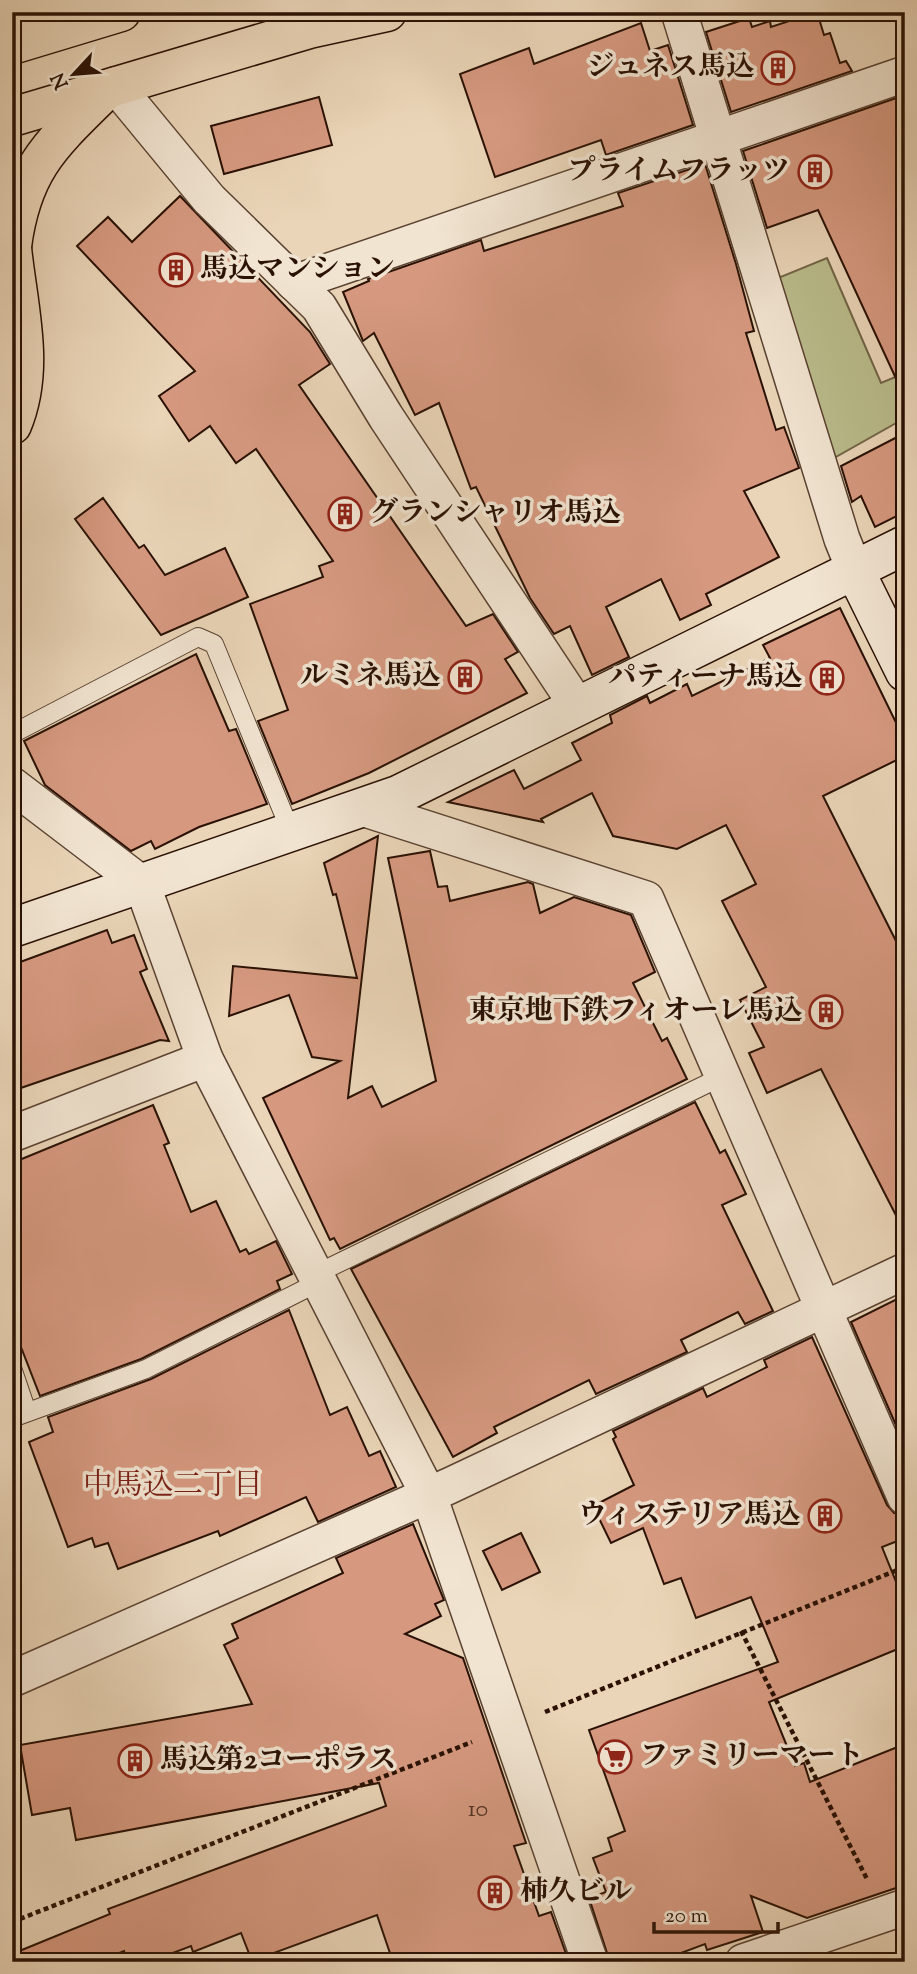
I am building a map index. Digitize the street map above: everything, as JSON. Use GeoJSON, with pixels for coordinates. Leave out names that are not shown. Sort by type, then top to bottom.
{"type":"FeatureCollection","features":[{"type":"Feature","properties":{"kind":"highway"},"geometry":{"type":"LineString","coordinates":[[12,45],[63,20],[121,12]]}},
{"type":"Feature","properties":{"kind":"highway"},"geometry":{"type":"LineString","coordinates":[[12,117],[309,29],[387,12]]}},
{"type":"Feature","properties":{"kind":"highway"},"geometry":{"type":"LineString","coordinates":[[12,425],[24,384],[24,349],[12,247],[17,212],[29,182],[50,146],[112,87]]}},
{"type":"Feature","properties":{"kind":"street"},"geometry":{"type":"LineString","coordinates":[[679,12],[855,571],[905,672]]}},
{"type":"Feature","properties":{"kind":"street"},"geometry":{"type":"LineString","coordinates":[[294,283],[905,74]]}},
{"type":"Feature","properties":{"kind":"street"},"geometry":{"type":"LineString","coordinates":[[112,87],[209,199],[319,307],[386,417],[578,707]]}},
{"type":"Feature","properties":{"kind":"street"},"geometry":{"type":"LineString","coordinates":[[12,928],[362,808],[436,778],[905,545]]}},
{"type":"Feature","properties":{"kind":"street"},"geometry":{"type":"LineString","coordinates":[[12,785],[142,884],[205,1059],[429,1496],[590,1962]]}},
{"type":"Feature","properties":{"kind":"street"},"geometry":{"type":"LineString","coordinates":[[362,808],[646,899],[905,1497]]}},
{"type":"Feature","properties":{"kind":"street"},"geometry":{"type":"LineString","coordinates":[[12,1134],[205,1059]]}},
{"type":"Feature","properties":{"kind":"street"},"geometry":{"type":"LineString","coordinates":[[12,1679],[429,1496],[905,1271]]}},
{"type":"Feature","properties":{"kind":"street"},"geometry":{"type":"LineString","coordinates":[[743,1962],[894,1910]]}},
{"type":"Feature","properties":{"kind":"lane"},"geometry":{"type":"LineString","coordinates":[[12,734],[198,638],[214,645],[291,832]]}},
{"type":"Feature","properties":{"kind":"lane"},"geometry":{"type":"LineString","coordinates":[[12,1368],[19,1415],[146,1369],[318,1278],[721,1077]]}},
{"type":"Feature","properties":{"kind":"path"},"geometry":{"type":"LineString","coordinates":[[12,1923],[905,1567]]}},
{"type":"Feature","properties":{"kind":"path"},"geometry":{"type":"LineString","coordinates":[[741,1631],[894,1910]]}},
{"type":"Feature","properties":{"kind":"green space"},"geometry":{"type":"Polygon","coordinates":[[[827,258],[881,383],[905,373],[905,418],[834,458],[778,278],[827,258]]]}},
{"type":"Feature","properties":{"kind":"building","name":"ジュネス馬込"},"geometry":{"type":"Polygon","coordinates":[[[817,12],[824,35],[830,33],[840,63],[846,61],[852,71],[731,112],[706,32],[749,18],[752,27],[770,21],[771,27],[817,12]]]}},
{"type":"Feature","properties":{"kind":"building"},"geometry":{"type":"Polygon","coordinates":[[[641,23],[650,51],[668,45],[693,125],[606,155],[601,140],[495,177],[460,74],[529,48],[534,64],[641,23]]]}},
{"type":"Feature","properties":{"kind":"building"},"geometry":{"type":"Polygon","coordinates":[[[905,95],[905,398],[818,210],[767,228],[743,151],[905,95]]]}},
{"type":"Feature","properties":{"kind":"building"},"geometry":{"type":"Polygon","coordinates":[[[319,97],[332,145],[224,174],[211,126],[319,97]]]}},
{"type":"Feature","properties":{"kind":"building"},"geometry":{"type":"Polygon","coordinates":[[[705,164],[754,331],[746,333],[776,430],[784,427],[799,468],[744,491],[779,557],[706,594],[711,605],[680,620],[661,579],[606,607],[629,657],[592,675],[570,626],[554,634],[530,598],[476,487],[471,489],[439,403],[415,415],[374,333],[363,341],[343,292],[369,281],[368,279],[481,240],[484,251],[623,206],[618,193],[705,164]]]}},
{"type":"Feature","properties":{"kind":"building"},"geometry":{"type":"Polygon","coordinates":[[[180,196],[310,332],[330,364],[299,385],[466,626],[493,614],[518,652],[505,659],[527,693],[369,773],[292,804],[258,721],[288,710],[250,604],[323,577],[319,566],[333,561],[256,449],[236,463],[210,426],[189,441],[159,396],[195,371],[77,246],[108,217],[132,242],[180,196]]]}},
{"type":"Feature","properties":{"kind":"building"},"geometry":{"type":"Polygon","coordinates":[[[905,433],[905,512],[875,527],[861,496],[852,502],[841,466],[905,433]]]}},
{"type":"Feature","properties":{"kind":"building"},"geometry":{"type":"Polygon","coordinates":[[[103,498],[139,548],[144,545],[165,575],[225,548],[248,597],[161,635],[75,519],[103,498]]]}},
{"type":"Feature","properties":{"kind":"building"},"geometry":{"type":"Polygon","coordinates":[[[840,608],[905,741],[905,756],[823,796],[896,941],[905,936],[905,1233],[821,1069],[767,1093],[749,1053],[764,1047],[740,1000],[766,987],[722,901],[756,884],[726,825],[677,849],[613,836],[592,793],[541,819],[543,822],[448,802],[514,770],[524,789],[581,760],[572,743],[612,723],[610,715],[647,696],[650,703],[687,684],[692,696],[770,658],[763,645],[840,608]]]}},
{"type":"Feature","properties":{"kind":"building"},"geometry":{"type":"Polygon","coordinates":[[[196,654],[229,731],[236,729],[267,804],[199,827],[155,849],[151,841],[131,851],[45,785],[24,741],[196,654]]]}},
{"type":"Feature","properties":{"kind":"building"},"geometry":{"type":"Polygon","coordinates":[[[378,836],[348,1098],[372,1086],[382,1107],[436,1081],[388,858],[430,851],[438,887],[447,886],[450,901],[528,882],[533,884],[540,913],[574,897],[631,915],[655,972],[633,983],[662,1041],[667,1038],[687,1079],[340,1249],[334,1238],[330,1240],[263,1098],[340,1061],[312,1057],[289,995],[229,1016],[233,966],[357,978],[336,894],[333,895],[324,863],[378,836]]]}},
{"type":"Feature","properties":{"kind":"building"},"geometry":{"type":"Polygon","coordinates":[[[107,930],[112,943],[134,935],[147,969],[140,972],[169,1041],[160,1040],[12,1091],[12,965],[107,930]]]}},
{"type":"Feature","properties":{"kind":"building"},"geometry":{"type":"Polygon","coordinates":[[[695,1102],[720,1153],[725,1150],[746,1194],[722,1205],[773,1311],[745,1324],[738,1312],[681,1340],[687,1352],[596,1394],[589,1380],[494,1427],[497,1433],[453,1457],[351,1269],[695,1102]]]}},
{"type":"Feature","properties":{"kind":"building"},"geometry":{"type":"Polygon","coordinates":[[[153,1105],[169,1143],[164,1145],[191,1212],[216,1201],[240,1252],[246,1249],[249,1254],[276,1241],[292,1274],[277,1281],[280,1289],[141,1359],[40,1396],[12,1324],[12,1163],[153,1105]]]}},
{"type":"Feature","properties":{"kind":"building"},"geometry":{"type":"Polygon","coordinates":[[[905,1295],[905,1446],[851,1322],[905,1295]]]}},
{"type":"Feature","properties":{"kind":"building"},"geometry":{"type":"Polygon","coordinates":[[[289,1310],[330,1415],[347,1407],[369,1456],[380,1451],[396,1487],[318,1522],[306,1497],[220,1536],[218,1531],[118,1569],[108,1543],[95,1547],[92,1538],[68,1547],[29,1442],[53,1432],[48,1417],[151,1379],[289,1310]]]}},
{"type":"Feature","properties":{"kind":"building"},"geometry":{"type":"Polygon","coordinates":[[[812,1337],[887,1505],[894,1513],[905,1517],[905,1538],[882,1547],[905,1604],[905,1646],[769,1702],[795,1766],[804,1763],[810,1782],[905,1744],[905,1885],[807,1918],[751,1896],[763,1932],[707,1950],[705,1944],[657,1962],[610,1962],[589,1898],[606,1892],[593,1858],[612,1851],[608,1838],[625,1831],[589,1730],[778,1662],[751,1597],[696,1618],[681,1578],[664,1584],[643,1528],[611,1543],[593,1506],[634,1485],[613,1439],[616,1437],[613,1431],[703,1388],[707,1397],[767,1367],[764,1360],[812,1337]]]}},
{"type":"Feature","properties":{"kind":"building"},"geometry":{"type":"Polygon","coordinates":[[[413,1524],[444,1600],[435,1604],[441,1616],[405,1634],[463,1658],[526,1843],[514,1846],[539,1916],[551,1912],[569,1962],[393,1962],[377,1915],[252,1961],[241,1933],[193,1952],[191,1946],[149,1962],[128,1962],[124,1951],[97,1962],[12,1962],[12,1954],[110,1914],[108,1909],[386,1806],[379,1783],[76,1840],[70,1808],[32,1815],[20,1745],[252,1704],[224,1645],[238,1638],[232,1624],[343,1573],[336,1558],[413,1524]]]}},
{"type":"Feature","properties":{"kind":"building"},"geometry":{"type":"Polygon","coordinates":[[[521,1533],[540,1572],[502,1590],[483,1551],[521,1533]]]}},
{"type":"Feature","properties":{"kind":"place","name":"ジュネス馬込"},"geometry":{"type":"Point","coordinates":[778,68]}},
{"type":"Feature","properties":{"kind":"place","name":"プライムフラッツ"},"geometry":{"type":"Point","coordinates":[815,172]}},
{"type":"Feature","properties":{"kind":"place","name":"馬込マンション"},"geometry":{"type":"Point","coordinates":[176,270]}},
{"type":"Feature","properties":{"kind":"place","name":"グランシャリオ馬込"},"geometry":{"type":"Point","coordinates":[345,514]}},
{"type":"Feature","properties":{"kind":"place","name":"ルミネ馬込"},"geometry":{"type":"Point","coordinates":[465,677]}},
{"type":"Feature","properties":{"kind":"place","name":"パティーナ馬込"},"geometry":{"type":"Point","coordinates":[827,678]}},
{"type":"Feature","properties":{"kind":"place","name":"東京地下鉄フィオーレ馬込"},"geometry":{"type":"Point","coordinates":[826,1012]}},
{"type":"Feature","properties":{"kind":"place","name":"ウィステリア馬込"},"geometry":{"type":"Point","coordinates":[825,1516]}},
{"type":"Feature","properties":{"kind":"place","name":"ファミリーマート"},"geometry":{"type":"Point","coordinates":[615,1757]}},
{"type":"Feature","properties":{"kind":"place","name":"馬込第2コーポラス"},"geometry":{"type":"Point","coordinates":[135,1761]}},
{"type":"Feature","properties":{"kind":"place","name":"柿久ビル"},"geometry":{"type":"Point","coordinates":[495,1893]}},
{"type":"Feature","properties":{"kind":"district","name":"中馬込二丁目"},"geometry":{"type":"Point","coordinates":[173,1486]}}]}
